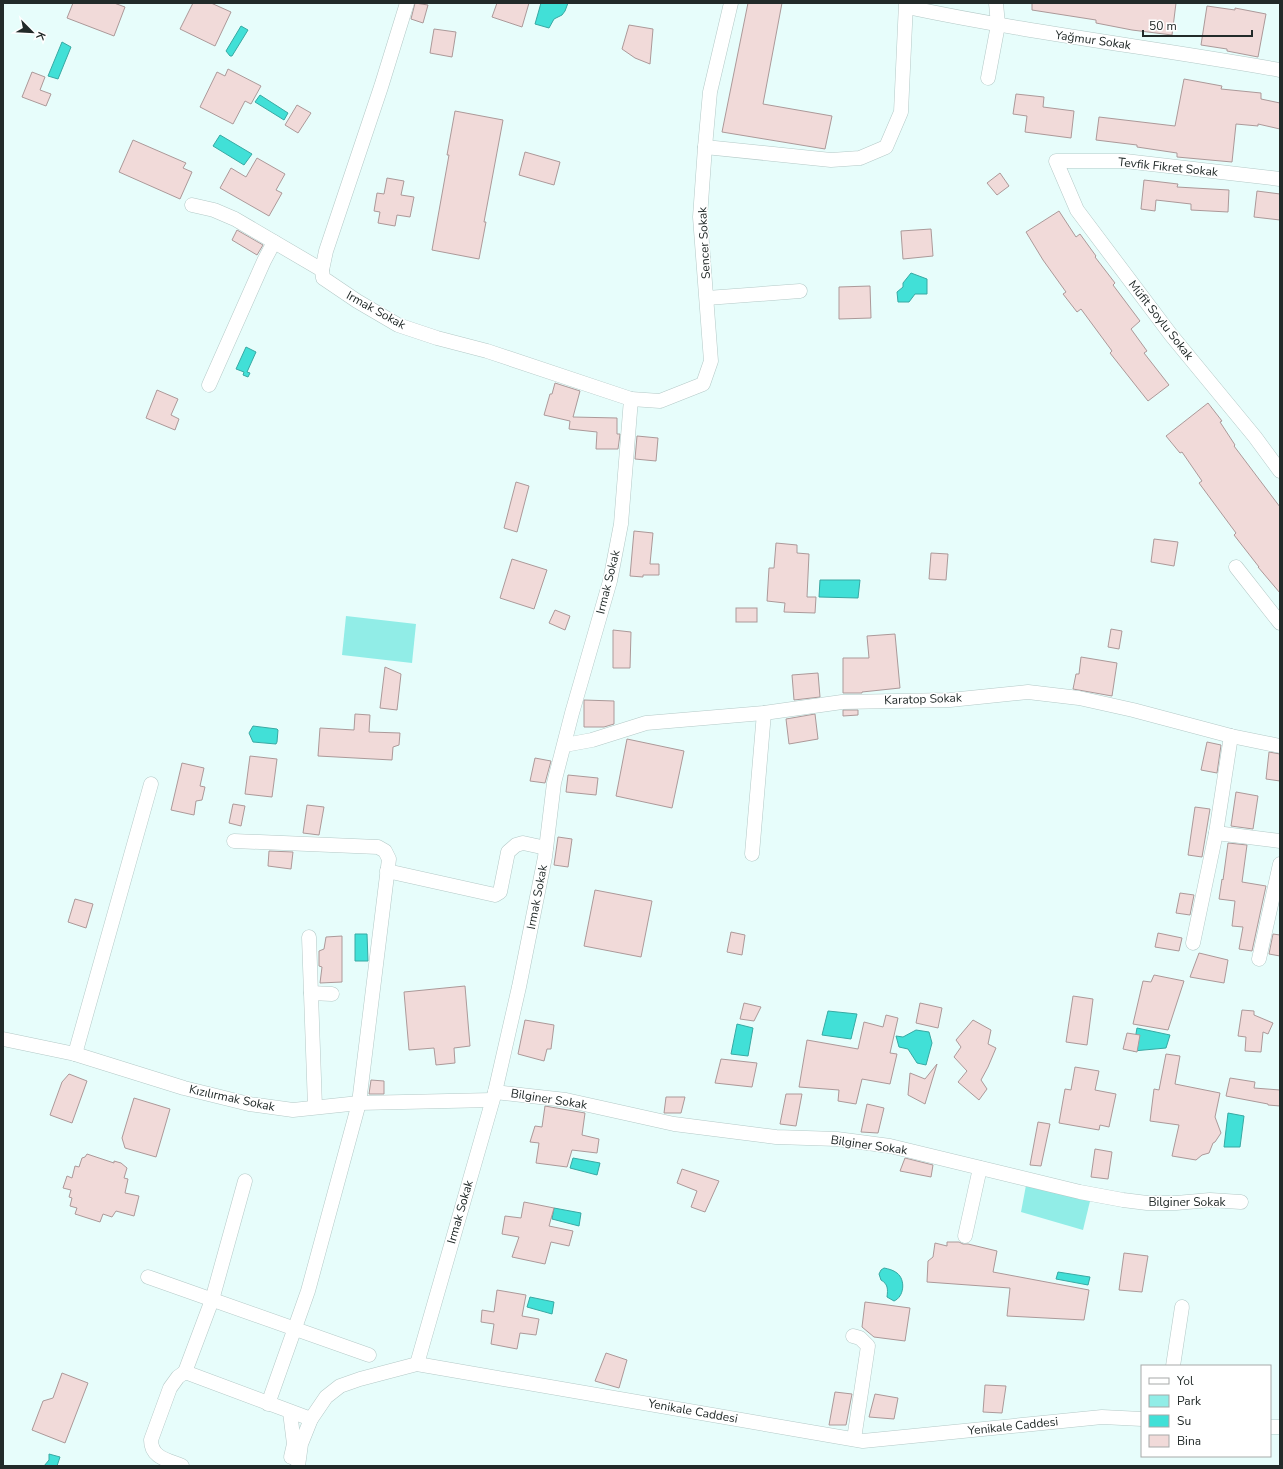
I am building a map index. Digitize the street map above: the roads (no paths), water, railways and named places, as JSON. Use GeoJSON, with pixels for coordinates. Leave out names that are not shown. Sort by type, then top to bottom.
{"type":"FeatureCollection","features":[{"type":"Feature","properties":{"kind":"street"},"geometry":{"type":"LineString","coordinates":[[192,205],[214,210],[235,219],[322,270],[326,251],[381,87],[407,3]]}},
{"type":"Feature","properties":{"kind":"street","name":"Sencer Sokak"},"geometry":{"type":"LineString","coordinates":[[631,399],[660,401],[703,384],[711,361],[700,217],[710,92],[730,3]]}},
{"type":"Feature","properties":{"kind":"street"},"geometry":{"type":"LineString","coordinates":[[988,78],[998,25],[996,3]]}},
{"type":"Feature","properties":{"kind":"street"},"geometry":{"type":"LineString","coordinates":[[705,147],[831,160],[860,158],[886,147],[901,112],[906,5]]}},
{"type":"Feature","properties":{"kind":"street","name":"Yağmur Sokak"},"geometry":{"type":"LineString","coordinates":[[906,5],[998,25],[1280,70]]}},
{"type":"Feature","properties":{"kind":"street","name":"Tevfik Fikret Sokak"},"geometry":{"type":"LineString","coordinates":[[1056,161],[1125,160],[1280,180]]}},
{"type":"Feature","properties":{"kind":"street","name":"Müfit Soylu Sokak"},"geometry":{"type":"LineString","coordinates":[[1056,161],[1077,210],[1171,335],[1280,471]]}},
{"type":"Feature","properties":{"kind":"street"},"geometry":{"type":"LineString","coordinates":[[209,385],[264,261],[274,242]]}},
{"type":"Feature","properties":{"kind":"street","name":"Irmak Sokak"},"geometry":{"type":"LineString","coordinates":[[322,270],[323,278],[332,285],[398,324],[437,338],[486,351],[631,399],[621,524],[610,581],[572,713],[554,783],[546,848],[519,987],[493,1096],[417,1364]]}},
{"type":"Feature","properties":{"kind":"street"},"geometry":{"type":"LineString","coordinates":[[707,298],[800,291]]}},
{"type":"Feature","properties":{"kind":"street"},"geometry":{"type":"LineString","coordinates":[[1236,567],[1280,624]]}},
{"type":"Feature","properties":{"kind":"street","name":"Karatop Sokak"},"geometry":{"type":"LineString","coordinates":[[565,745],[592,740],[646,723],[764,713],[842,702],[950,700],[1028,692],[1079,698],[1232,736],[1280,746]]}},
{"type":"Feature","properties":{"kind":"street"},"geometry":{"type":"LineString","coordinates":[[752,854],[764,713]]}},
{"type":"Feature","properties":{"kind":"street"},"geometry":{"type":"LineString","coordinates":[[1193,943],[1216,833],[1232,736]]}},
{"type":"Feature","properties":{"kind":"street"},"geometry":{"type":"LineString","coordinates":[[75,1054],[151,784]]}},
{"type":"Feature","properties":{"kind":"street"},"geometry":{"type":"LineString","coordinates":[[1216,833],[1280,841]]}},
{"type":"Feature","properties":{"kind":"street"},"geometry":{"type":"LineString","coordinates":[[234,841],[378,847],[385,851],[389,859],[359,1103],[308,1290],[268,1404]]}},
{"type":"Feature","properties":{"kind":"street"},"geometry":{"type":"LineString","coordinates":[[387,871],[495,895],[500,892],[508,852],[516,845],[523,843],[546,848]]}},
{"type":"Feature","properties":{"kind":"street"},"geometry":{"type":"LineString","coordinates":[[1259,959],[1280,864]]}},
{"type":"Feature","properties":{"kind":"street"},"geometry":{"type":"LineString","coordinates":[[309,937],[315,1107]]}},
{"type":"Feature","properties":{"kind":"street"},"geometry":{"type":"LineString","coordinates":[[311,992],[332,994]]}},
{"type":"Feature","properties":{"kind":"street","name":"Kızılırmak Sokak"},"geometry":{"type":"LineString","coordinates":[[3,1039],[75,1054],[184,1088],[249,1104],[293,1110],[359,1103],[493,1096]]}},
{"type":"Feature","properties":{"kind":"street","name":"Bilginer Sokak"},"geometry":{"type":"LineString","coordinates":[[493,1096],[566,1100],[674,1124],[776,1138],[838,1140],[890,1146],[980,1168],[1016,1175],[1080,1192],[1123,1200],[1146,1203],[1176,1203],[1210,1200],[1241,1202]]}},
{"type":"Feature","properties":{"kind":"street"},"geometry":{"type":"LineString","coordinates":[[965,1236],[980,1168]]}},
{"type":"Feature","properties":{"kind":"street"},"geometry":{"type":"LineString","coordinates":[[182,1466],[159,1457],[152,1448],[151,1440],[170,1388],[178,1377],[185,1372],[212,1300],[245,1181]]}},
{"type":"Feature","properties":{"kind":"street"},"geometry":{"type":"LineString","coordinates":[[148,1277],[368,1355]]}},
{"type":"Feature","properties":{"kind":"street"},"geometry":{"type":"LineString","coordinates":[[1173,1365],[1182,1307]]}},
{"type":"Feature","properties":{"kind":"street"},"geometry":{"type":"LineString","coordinates":[[853,1336],[860,1338],[868,1346],[854,1439]]}},
{"type":"Feature","properties":{"kind":"street","name":"Yenikale Caddesi"},"geometry":{"type":"LineString","coordinates":[[298,1466],[301,1444],[311,1419],[326,1397],[340,1386],[360,1379],[417,1364],[863,1441],[1102,1417],[1141,1419]]}},
{"type":"Feature","properties":{"kind":"street"},"geometry":{"type":"LineString","coordinates":[[185,1372],[311,1419]]}},
{"type":"Feature","properties":{"kind":"street"},"geometry":{"type":"LineString","coordinates":[[290,1412],[294,1444],[290,1466]]}},
{"type":"Feature","properties":{"kind":"water"},"geometry":{"type":"Polygon","coordinates":[[[541,3],[568,3],[562,15],[554,19],[549,28],[535,24],[541,3]]]}},
{"type":"Feature","properties":{"kind":"water"},"geometry":{"type":"Polygon","coordinates":[[[241,26],[248,30],[232,56],[230,56],[226,51],[241,26]]]}},
{"type":"Feature","properties":{"kind":"water"},"geometry":{"type":"Polygon","coordinates":[[[62,42],[71,47],[58,79],[48,76],[62,42]]]}},
{"type":"Feature","properties":{"kind":"water"},"geometry":{"type":"Polygon","coordinates":[[[260,95],[288,113],[284,120],[255,102],[260,95]]]}},
{"type":"Feature","properties":{"kind":"water"},"geometry":{"type":"Polygon","coordinates":[[[220,135],[252,154],[244,165],[213,146],[220,135]]]}},
{"type":"Feature","properties":{"kind":"water"},"geometry":{"type":"Polygon","coordinates":[[[911,273],[927,279],[927,294],[915,294],[909,302],[898,302],[897,292],[903,287],[903,283],[911,273]]]}},
{"type":"Feature","properties":{"kind":"water"},"geometry":{"type":"Polygon","coordinates":[[[246,347],[256,352],[247,372],[250,373],[248,377],[243,375],[244,372],[236,369],[246,347]]]}},
{"type":"Feature","properties":{"kind":"water"},"geometry":{"type":"Polygon","coordinates":[[[820,580],[860,580],[858,598],[819,597],[820,580]]]}},
{"type":"Feature","properties":{"kind":"water"},"geometry":{"type":"Polygon","coordinates":[[[253,726],[277,729],[276,744],[253,742],[249,733],[253,726]]]}},
{"type":"Feature","properties":{"kind":"water"},"geometry":{"type":"Polygon","coordinates":[[[355,934],[367,934],[368,961],[355,961],[355,934]]]}},
{"type":"Feature","properties":{"kind":"water"},"geometry":{"type":"Polygon","coordinates":[[[828,1011],[857,1014],[851,1039],[822,1035],[828,1011]]]}},
{"type":"Feature","properties":{"kind":"water"},"geometry":{"type":"Polygon","coordinates":[[[737,1024],[753,1028],[748,1056],[731,1054],[737,1024]]]}},
{"type":"Feature","properties":{"kind":"water"},"geometry":{"type":"Polygon","coordinates":[[[1137,1028],[1170,1035],[1166,1048],[1133,1051],[1137,1028]]]}},
{"type":"Feature","properties":{"kind":"water"},"geometry":{"type":"Polygon","coordinates":[[[916,1030],[929,1032],[932,1043],[926,1065],[917,1063],[908,1049],[899,1047],[896,1036],[903,1037],[916,1030]]]}},
{"type":"Feature","properties":{"kind":"water"},"geometry":{"type":"Polygon","coordinates":[[[1228,1113],[1244,1116],[1240,1147],[1224,1147],[1228,1113]]]}},
{"type":"Feature","properties":{"kind":"water"},"geometry":{"type":"Polygon","coordinates":[[[573,1158],[600,1163],[597,1175],[570,1168],[573,1158]]]}},
{"type":"Feature","properties":{"kind":"water"},"geometry":{"type":"Polygon","coordinates":[[[554,1208],[581,1213],[579,1226],[552,1219],[554,1208]]]}},
{"type":"Feature","properties":{"kind":"water"},"geometry":{"type":"Polygon","coordinates":[[[884,1268],[895,1272],[902,1280],[902,1292],[894,1301],[887,1297],[887,1287],[881,1280],[879,1274],[884,1268]]]}},
{"type":"Feature","properties":{"kind":"water"},"geometry":{"type":"Polygon","coordinates":[[[1058,1272],[1090,1277],[1088,1285],[1056,1279],[1058,1272]]]}},
{"type":"Feature","properties":{"kind":"water"},"geometry":{"type":"Polygon","coordinates":[[[530,1297],[554,1302],[552,1314],[527,1307],[530,1297]]]}},
{"type":"Feature","properties":{"kind":"water"},"geometry":{"type":"Polygon","coordinates":[[[49,1454],[60,1457],[57,1466],[44,1466],[49,1460],[49,1454]]]}}]}
